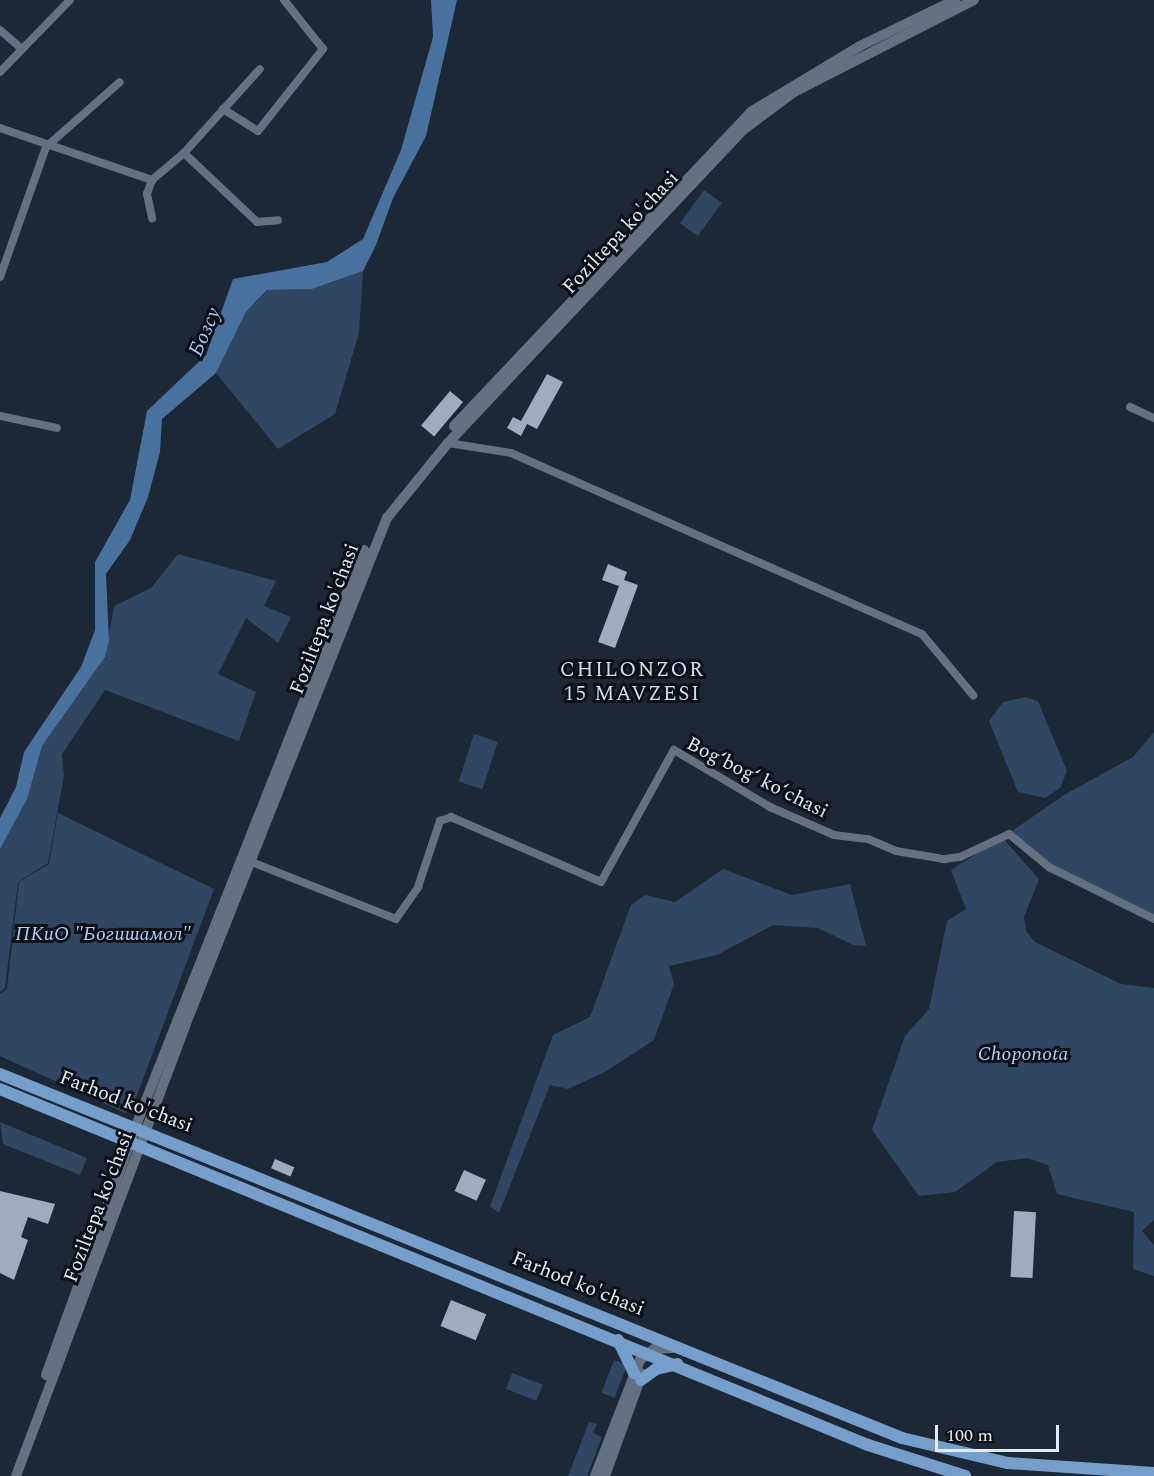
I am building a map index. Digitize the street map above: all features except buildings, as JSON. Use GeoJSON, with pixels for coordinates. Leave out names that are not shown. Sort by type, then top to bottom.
{"type":"FeatureCollection","features":[{"type":"Feature","properties":{"kind":"main road","name":"Foziltepa ko'chasi"},"geometry":{"type":"LineString","coordinates":[[142,1129],[373,530],[445,441],[752,111],[860,46],[955,0]]}},
{"type":"Feature","properties":{"kind":"main road","name":"Foziltepa ko'chasi"},"geometry":{"type":"LineString","coordinates":[[9,1476],[136,1144],[379,531],[445,441],[758,117],[864,54],[974,0]]}},
{"type":"Feature","properties":{"kind":"main road","name":"Farhod ko'chasi"},"geometry":{"type":"LineString","coordinates":[[0,1074],[142,1129],[928,1447],[1008,1463],[1123,1474],[1153,1474]]}},
{"type":"Feature","properties":{"kind":"main road","name":"Farhod ko'chasi"},"geometry":{"type":"LineString","coordinates":[[0,1089],[678,1364],[878,1449],[965,1476]]}},
{"type":"Feature","properties":{"kind":"main road","name":"Foziltepa ko'chasi"},"geometry":{"type":"LineString","coordinates":[[16,1476],[136,1144]]}},
{"type":"Feature","properties":{"kind":"main road"},"geometry":{"type":"LineString","coordinates":[[634,1327],[648,1352]]}},
{"type":"Feature","properties":{"kind":"main road"},"geometry":{"type":"LineString","coordinates":[[605,1476],[637,1376],[617,1339]]}},
{"type":"Feature","properties":{"kind":"main road"},"geometry":{"type":"LineString","coordinates":[[648,1352],[685,1348]]}},
{"type":"Feature","properties":{"kind":"main road"},"geometry":{"type":"LineString","coordinates":[[595,1476],[648,1352]]}},
{"type":"Feature","properties":{"kind":"main road"},"geometry":{"type":"LineString","coordinates":[[637,1376],[678,1364]]}},
{"type":"Feature","properties":{"kind":"street"},"geometry":{"type":"LineString","coordinates":[[0,72],[70,0]]}},
{"type":"Feature","properties":{"kind":"street"},"geometry":{"type":"LineString","coordinates":[[223,109],[258,131],[323,49],[284,0]]}},
{"type":"Feature","properties":{"kind":"street"},"geometry":{"type":"LineString","coordinates":[[0,30],[22,49]]}},
{"type":"Feature","properties":{"kind":"street"},"geometry":{"type":"LineString","coordinates":[[152,218],[147,194],[152,180],[184,153],[260,69]]}},
{"type":"Feature","properties":{"kind":"street"},"geometry":{"type":"LineString","coordinates":[[0,277],[46,147],[120,82]]}},
{"type":"Feature","properties":{"kind":"street"},"geometry":{"type":"LineString","coordinates":[[0,128],[46,147],[109,162],[152,180]]}},
{"type":"Feature","properties":{"kind":"street"},"geometry":{"type":"LineString","coordinates":[[184,153],[257,222],[278,220]]}},
{"type":"Feature","properties":{"kind":"street"},"geometry":{"type":"LineString","coordinates":[[1130,407],[1154,418]]}},
{"type":"Feature","properties":{"kind":"street"},"geometry":{"type":"LineString","coordinates":[[0,416],[57,428]]}},
{"type":"Feature","properties":{"kind":"street"},"geometry":{"type":"LineString","coordinates":[[445,441],[511,453],[922,634],[973,695]]}},
{"type":"Feature","properties":{"kind":"street","name":"Bogʻbogʻ koʻchasi"},"geometry":{"type":"LineString","coordinates":[[249,861],[396,919],[418,887],[440,820],[451,817],[602,882],[674,750],[770,807],[834,835],[868,839],[897,851],[944,859],[960,857],[1009,834],[1049,867],[1154,919]]}},
{"type":"Feature","properties":{"kind":"green space"},"geometry":{"type":"Polygon","coordinates":[[[704,190],[722,203],[698,236],[680,223],[704,190]]]}},
{"type":"Feature","properties":{"kind":"green space"},"geometry":{"type":"Polygon","coordinates":[[[363,271],[359,333],[335,414],[278,449],[216,373],[246,312],[268,290],[312,289],[363,271]]]}},
{"type":"Feature","properties":{"kind":"green space"},"geometry":{"type":"Polygon","coordinates":[[[178,554],[276,581],[264,606],[291,617],[278,643],[246,618],[218,674],[256,692],[239,741],[105,690],[62,754],[64,776],[48,863],[18,882],[5,988],[0,992],[0,849],[42,746],[105,657],[114,606],[151,588],[178,554]]]}},
{"type":"Feature","properties":{"kind":"green space"},"geometry":{"type":"Polygon","coordinates":[[[1026,697],[1038,701],[1067,771],[1060,788],[1045,798],[1018,792],[989,721],[1003,702],[1026,697]]]}},
{"type":"Feature","properties":{"kind":"green space"},"geometry":{"type":"Polygon","coordinates":[[[1154,732],[1154,918],[1048,872],[1009,833],[1064,795],[1133,757],[1154,732]]]}},
{"type":"Feature","properties":{"kind":"green space"},"geometry":{"type":"Polygon","coordinates":[[[474,734],[498,742],[482,789],[459,782],[474,734]]]}},
{"type":"Feature","properties":{"kind":"green space","name":"ПКиО \"Богишамол\""},"geometry":{"type":"Polygon","coordinates":[[[58,813],[214,889],[133,1106],[125,1113],[0,1056],[0,994],[7,989],[19,882],[49,864],[58,813]]]}},
{"type":"Feature","properties":{"kind":"green space","name":"Choponota"},"geometry":{"type":"Polygon","coordinates":[[[1002,837],[1039,879],[1024,917],[1026,931],[1035,942],[1121,984],[1154,988],[1154,1220],[1142,1231],[1154,1245],[1154,1276],[1133,1269],[1134,1212],[1057,1194],[1048,1165],[1027,1158],[997,1162],[955,1192],[919,1196],[872,1130],[905,1036],[929,1009],[947,921],[966,909],[951,870],[1002,837]]]}},
{"type":"Feature","properties":{"kind":"green space"},"geometry":{"type":"Polygon","coordinates":[[[723,869],[792,895],[850,884],[866,946],[853,945],[818,928],[773,925],[717,955],[669,966],[674,984],[654,1040],[605,1072],[568,1089],[550,1085],[499,1213],[490,1206],[553,1035],[590,1017],[631,905],[645,895],[675,902],[723,869]]]}},
{"type":"Feature","properties":{"kind":"green space"},"geometry":{"type":"Polygon","coordinates":[[[0,1122],[87,1158],[80,1175],[3,1144],[0,1122]]]}},
{"type":"Feature","properties":{"kind":"green space"},"geometry":{"type":"Polygon","coordinates":[[[614,1360],[627,1365],[615,1398],[601,1393],[614,1360]]]}},
{"type":"Feature","properties":{"kind":"green space"},"geometry":{"type":"Polygon","coordinates":[[[512,1373],[543,1385],[537,1401],[506,1389],[512,1373]]]}},
{"type":"Feature","properties":{"kind":"green space"},"geometry":{"type":"Polygon","coordinates":[[[589,1422],[597,1424],[593,1433],[602,1437],[587,1476],[568,1476],[589,1422]]]}},
{"type":"Feature","properties":{"kind":"shaded area","name":"Бозсу"},"geometry":{"type":"Polygon","coordinates":[[[431,0],[457,0],[426,136],[393,198],[376,245],[363,271],[312,289],[267,290],[246,312],[216,373],[162,419],[160,452],[148,497],[130,540],[106,574],[109,641],[105,657],[42,746],[27,799],[0,849],[0,818],[16,787],[24,752],[81,667],[95,630],[95,562],[130,500],[147,411],[206,355],[233,279],[327,262],[363,239],[401,150],[433,37],[431,0]]]}},
{"type":"Feature","properties":{"kind":"district","name":"CHILONZOR 15 MAVZESI"},"geometry":{"type":"Point","coordinates":[632,682]}}]}
